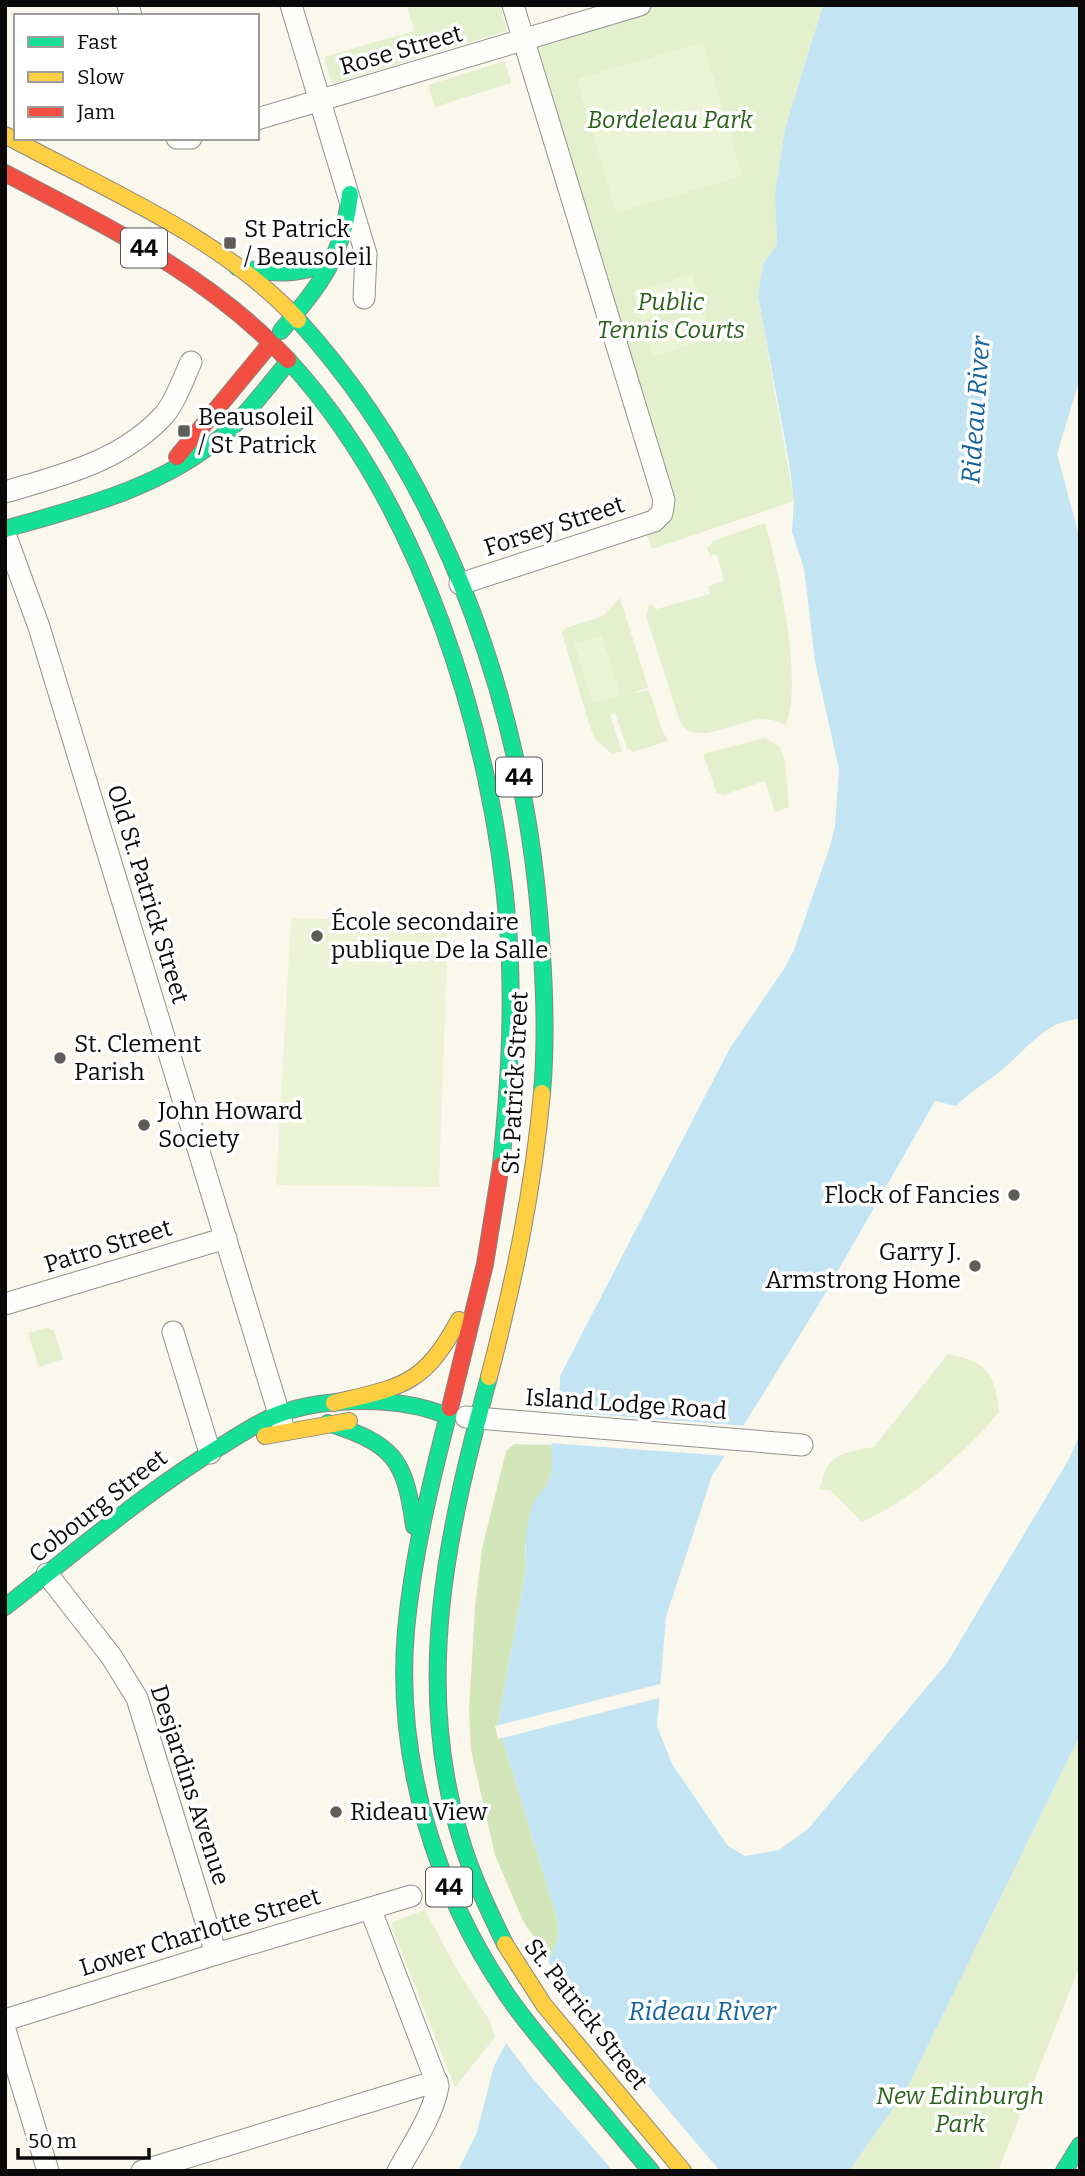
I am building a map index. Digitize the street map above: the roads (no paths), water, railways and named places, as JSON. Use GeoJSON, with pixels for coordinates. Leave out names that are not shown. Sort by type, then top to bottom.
{"type":"FeatureCollection","features":[{"type":"Feature","properties":{"kind":"main road","name":"St. Patrick Street"},"geometry":{"type":"LineString","coordinates":[[14,140],[184,233],[237,267],[294,316],[300,349],[321,399],[359,451],[410,545],[464,689],[488,782],[506,901],[512,1018],[507,1126],[500,1188],[485,1269],[416,1545],[409,1593],[404,1670],[406,1720],[412,1766],[426,1824],[449,1885],[476,1941],[510,1999],[651,2171]]}},
{"type":"Feature","properties":{"kind":"main road","name":"St. Patrick Street"},"geometry":{"type":"LineString","coordinates":[[5,173],[194,278],[243,316],[271,343],[300,349],[361,396],[392,443],[428,510],[460,584],[495,683],[520,781],[534,858],[544,1017],[541,1107],[533,1180],[514,1278],[457,1504],[443,1576],[437,1652],[439,1734],[446,1782],[463,1849],[489,1915],[524,1978],[682,2171]]}},
{"type":"Feature","properties":{"kind":"main road"},"geometry":{"type":"LineString","coordinates":[[163,473],[322,282],[338,255],[348,219],[350,194]]}},
{"type":"Feature","properties":{"kind":"main road"},"geometry":{"type":"LineString","coordinates":[[237,267],[268,274],[295,274],[327,264],[338,255]]}},
{"type":"Feature","properties":{"kind":"main road"},"geometry":{"type":"LineString","coordinates":[[5,531],[131,488],[199,454],[225,434],[300,349]]}},
{"type":"Feature","properties":{"kind":"main road"},"geometry":{"type":"LineString","coordinates":[[334,1403],[404,1385],[427,1370],[448,1344],[485,1269]]}},
{"type":"Feature","properties":{"kind":"main road","name":"Cobourg Street"},"geometry":{"type":"LineString","coordinates":[[5,1607],[163,1483],[215,1449],[282,1423],[303,1407],[370,1402],[426,1407],[447,1416]]}},
{"type":"Feature","properties":{"kind":"main road"},"geometry":{"type":"LineString","coordinates":[[423,1425],[447,1416]]}},
{"type":"Feature","properties":{"kind":"main road","name":"Cobourg Street"},"geometry":{"type":"LineString","coordinates":[[282,1423],[365,1421]]}},
{"type":"Feature","properties":{"kind":"main road"},"geometry":{"type":"LineString","coordinates":[[328,1423],[372,1440],[390,1451],[397,1460],[408,1483],[416,1545]]}},
{"type":"Feature","properties":{"kind":"main road"},"geometry":{"type":"LineString","coordinates":[[1064,2171],[1080,2145]]}},
{"type":"Feature","properties":{"kind":"street"},"geometry":{"type":"LineString","coordinates":[[291,5],[366,254],[364,298]]}},
{"type":"Feature","properties":{"kind":"street"},"geometry":{"type":"LineString","coordinates":[[513,5],[524,41]]}},
{"type":"Feature","properties":{"kind":"street","name":"Rose Street"},"geometry":{"type":"LineString","coordinates":[[259,118],[640,5]]}},
{"type":"Feature","properties":{"kind":"street","name":"Forsey Street"},"geometry":{"type":"LineString","coordinates":[[460,584],[654,521],[662,513],[664,500],[524,41]]}},
{"type":"Feature","properties":{"kind":"street"},"geometry":{"type":"LineString","coordinates":[[5,492],[82,469],[125,449],[166,414],[191,362]]}},
{"type":"Feature","properties":{"kind":"street","name":"Old St. Patrick Street"},"geometry":{"type":"LineString","coordinates":[[5,531],[39,627],[282,1423]]}},
{"type":"Feature","properties":{"kind":"street","name":"Patro Street"},"geometry":{"type":"LineString","coordinates":[[5,1304],[226,1238]]}},
{"type":"Feature","properties":{"kind":"street"},"geometry":{"type":"LineString","coordinates":[[173,1332],[215,1449]]}},
{"type":"Feature","properties":{"kind":"street","name":"Island Lodge Road"},"geometry":{"type":"LineString","coordinates":[[447,1416],[802,1445]]}},
{"type":"Feature","properties":{"kind":"street","name":"Desjardins Avenue"},"geometry":{"type":"LineString","coordinates":[[47,1574],[111,1656],[136,1698],[216,1954]]}},
{"type":"Feature","properties":{"kind":"street","name":"Lower Charlotte Street"},"geometry":{"type":"LineString","coordinates":[[5,2020],[411,1896]]}},
{"type":"Feature","properties":{"kind":"street"},"geometry":{"type":"LineString","coordinates":[[370,1908],[437,2081],[435,2100],[398,2171]]}},
{"type":"Feature","properties":{"kind":"street"},"geometry":{"type":"LineString","coordinates":[[5,2030],[48,2171]]}},
{"type":"Feature","properties":{"kind":"street"},"geometry":{"type":"LineString","coordinates":[[142,2171],[437,2081]]}},
{"type":"Feature","properties":{"kind":"water","name":"Rideau River"},"geometry":{"type":"Polygon","coordinates":[[[823,5],[1080,5],[1080,378],[1057,454],[1080,539],[1080,1019],[1057,1024],[1047,1030],[956,1106],[935,1101],[819,1304],[712,1476],[666,1617],[657,1726],[672,1764],[728,1846],[745,1856],[779,1850],[808,1829],[947,1663],[1069,1459],[1080,1434],[1080,1735],[906,2090],[849,2171],[458,2171],[477,2132],[494,2066],[559,1936],[557,1918],[498,1724],[526,1569],[527,1525],[535,1500],[548,1483],[551,1471],[560,1376],[730,1048],[794,950],[835,826],[839,770],[815,661],[804,569],[792,532],[794,501],[789,462],[758,296],[763,264],[777,245],[775,193],[785,129],[823,5]]]}},
{"type":"Feature","properties":{"kind":"place","name":"St Patrick / Beausoleil"},"geometry":{"type":"Point","coordinates":[230,243]}},
{"type":"Feature","properties":{"kind":"place","name":"Beausoleil / St Patrick"},"geometry":{"type":"Point","coordinates":[184,431]}},
{"type":"Feature","properties":{"kind":"place","name":"École secondaire publique De la Salle"},"geometry":{"type":"Point","coordinates":[317,936]}},
{"type":"Feature","properties":{"kind":"place","name":"St. Clement Parish"},"geometry":{"type":"Point","coordinates":[60,1058]}},
{"type":"Feature","properties":{"kind":"place","name":"John Howard Society"},"geometry":{"type":"Point","coordinates":[144,1125]}},
{"type":"Feature","properties":{"kind":"place","name":"Flock of Fancies"},"geometry":{"type":"Point","coordinates":[1014,1195]}},
{"type":"Feature","properties":{"kind":"place","name":"Garry J. Armstrong Home"},"geometry":{"type":"Point","coordinates":[975,1266]}},
{"type":"Feature","properties":{"kind":"place","name":"Rideau View"},"geometry":{"type":"Point","coordinates":[336,1812]}},
{"type":"Feature","properties":{"kind":"park label","name":"Bordeleau Park"},"geometry":{"type":"Point","coordinates":[670,120]}},
{"type":"Feature","properties":{"kind":"park label","name":"Public Tennis Courts"},"geometry":{"type":"Point","coordinates":[671,316]}},
{"type":"Feature","properties":{"kind":"park label","name":"New Edinburgh Park"},"geometry":{"type":"Point","coordinates":[960,2110]}}]}
